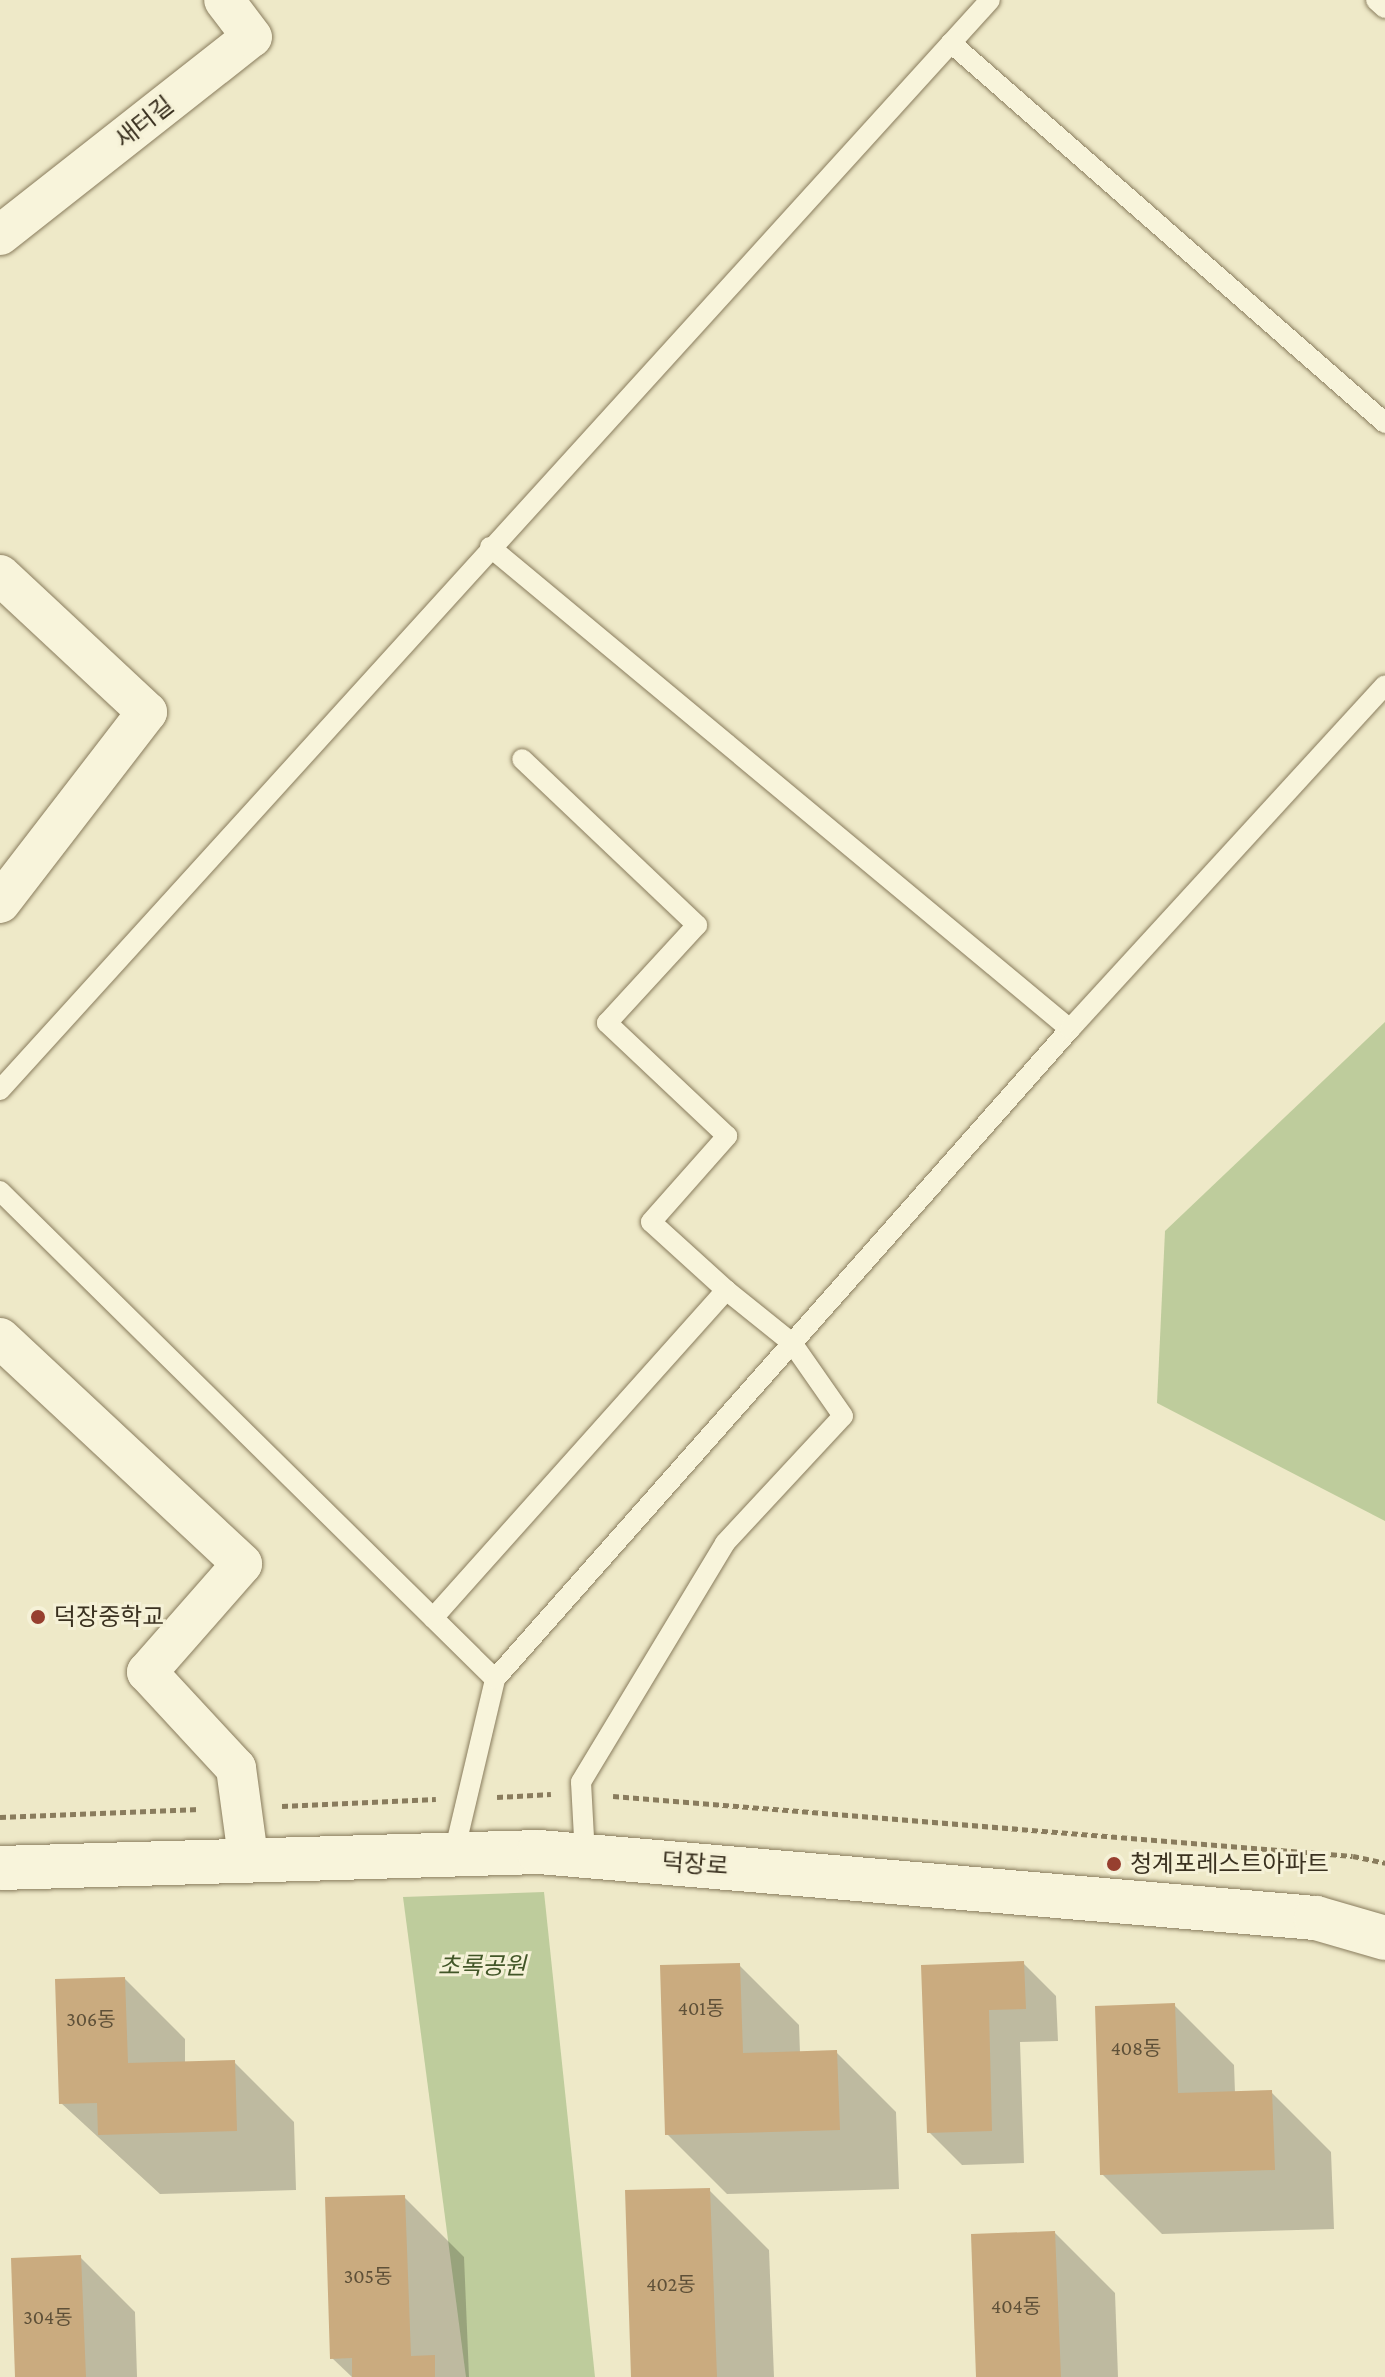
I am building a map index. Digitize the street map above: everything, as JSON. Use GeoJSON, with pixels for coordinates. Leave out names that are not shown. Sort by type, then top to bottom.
{"type":"FeatureCollection","features":[{"type":"Feature","properties":{"kind":"street","name":"새터길"},"geometry":{"type":"LineString","coordinates":[[0,235],[252,37],[224,0]]}},
{"type":"Feature","properties":{"kind":"street"},"geometry":{"type":"LineString","coordinates":[[0,575],[147,712],[0,903]]}},
{"type":"Feature","properties":{"kind":"street"},"geometry":{"type":"LineString","coordinates":[[0,1338],[242,1564],[147,1672],[236,1768],[248,1857]]}},
{"type":"Feature","properties":{"kind":"street","name":"덕장로"},"geometry":{"type":"LineString","coordinates":[[0,1868],[248,1857],[454,1853],[585,1856],[1316,1918],[1385,1938]]}},
{"type":"Feature","properties":{"kind":"lane"},"geometry":{"type":"LineString","coordinates":[[0,1090],[990,0]]}},
{"type":"Feature","properties":{"kind":"lane"},"geometry":{"type":"LineString","coordinates":[[1376,0],[1385,8]]}},
{"type":"Feature","properties":{"kind":"lane"},"geometry":{"type":"LineString","coordinates":[[951,43],[1385,423]]}},
{"type":"Feature","properties":{"kind":"lane"},"geometry":{"type":"LineString","coordinates":[[490,547],[1070,1029]]}},
{"type":"Feature","properties":{"kind":"lane"},"geometry":{"type":"LineString","coordinates":[[454,1853],[495,1679],[1070,1029],[1385,685]]}},
{"type":"Feature","properties":{"kind":"lane"},"geometry":{"type":"LineString","coordinates":[[522,759],[697,925],[607,1023],[727,1136],[651,1222],[726,1290],[792,1343],[843,1416],[725,1543],[581,1782],[585,1856]]}},
{"type":"Feature","properties":{"kind":"lane"},"geometry":{"type":"LineString","coordinates":[[0,1191],[495,1679]]}},
{"type":"Feature","properties":{"kind":"lane"},"geometry":{"type":"LineString","coordinates":[[433,1618],[726,1290]]}},
{"type":"Feature","properties":{"kind":"path"},"geometry":{"type":"LineString","coordinates":[[0,1817],[581,1793],[1353,1856],[1385,1863]]}},
{"type":"Feature","properties":{"kind":"green space"},"geometry":{"type":"Polygon","coordinates":[[[1385,1022],[1385,1521],[1157,1403],[1165,1231],[1385,1022]]]}},
{"type":"Feature","properties":{"kind":"green space","name":"초록공원"},"geometry":{"type":"Polygon","coordinates":[[[544,1892],[595,2377],[466,2377],[403,1897],[544,1892]]]}},
{"type":"Feature","properties":{"kind":"building"},"geometry":{"type":"Polygon","coordinates":[[[1024,1961],[1026,2009],[989,2010],[992,2131],[927,2133],[921,1965],[1024,1961]]]}},
{"type":"Feature","properties":{"kind":"building"},"geometry":{"type":"Polygon","coordinates":[[[740,1963],[743,2053],[837,2050],[840,2130],[665,2135],[660,1965],[740,1963]]]}},
{"type":"Feature","properties":{"kind":"building"},"geometry":{"type":"Polygon","coordinates":[[[125,1977],[128,2063],[235,2060],[237,2131],[98,2135],[97,2103],[59,2104],[55,1979],[125,1977]]]}},
{"type":"Feature","properties":{"kind":"building"},"geometry":{"type":"Polygon","coordinates":[[[1175,2003],[1178,2093],[1272,2090],[1275,2170],[1100,2175],[1095,2006],[1175,2003]]]}},
{"type":"Feature","properties":{"kind":"building"},"geometry":{"type":"Polygon","coordinates":[[[710,2188],[717,2377],[631,2377],[625,2190],[710,2188]]]}},
{"type":"Feature","properties":{"kind":"building"},"geometry":{"type":"Polygon","coordinates":[[[405,2195],[411,2356],[435,2355],[435,2377],[352,2377],[352,2358],[330,2359],[325,2197],[405,2195]]]}},
{"type":"Feature","properties":{"kind":"building"},"geometry":{"type":"Polygon","coordinates":[[[1055,2231],[1061,2377],[976,2377],[971,2234],[1055,2231]]]}},
{"type":"Feature","properties":{"kind":"building"},"geometry":{"type":"Polygon","coordinates":[[[81,2255],[86,2377],[15,2377],[11,2258],[81,2255]]]}},
{"type":"Feature","properties":{"kind":"place","name":"덕장중학교"},"geometry":{"type":"Point","coordinates":[38,1617]}},
{"type":"Feature","properties":{"kind":"place","name":"청계포레스트아파트"},"geometry":{"type":"Point","coordinates":[1114,1864]}}]}
